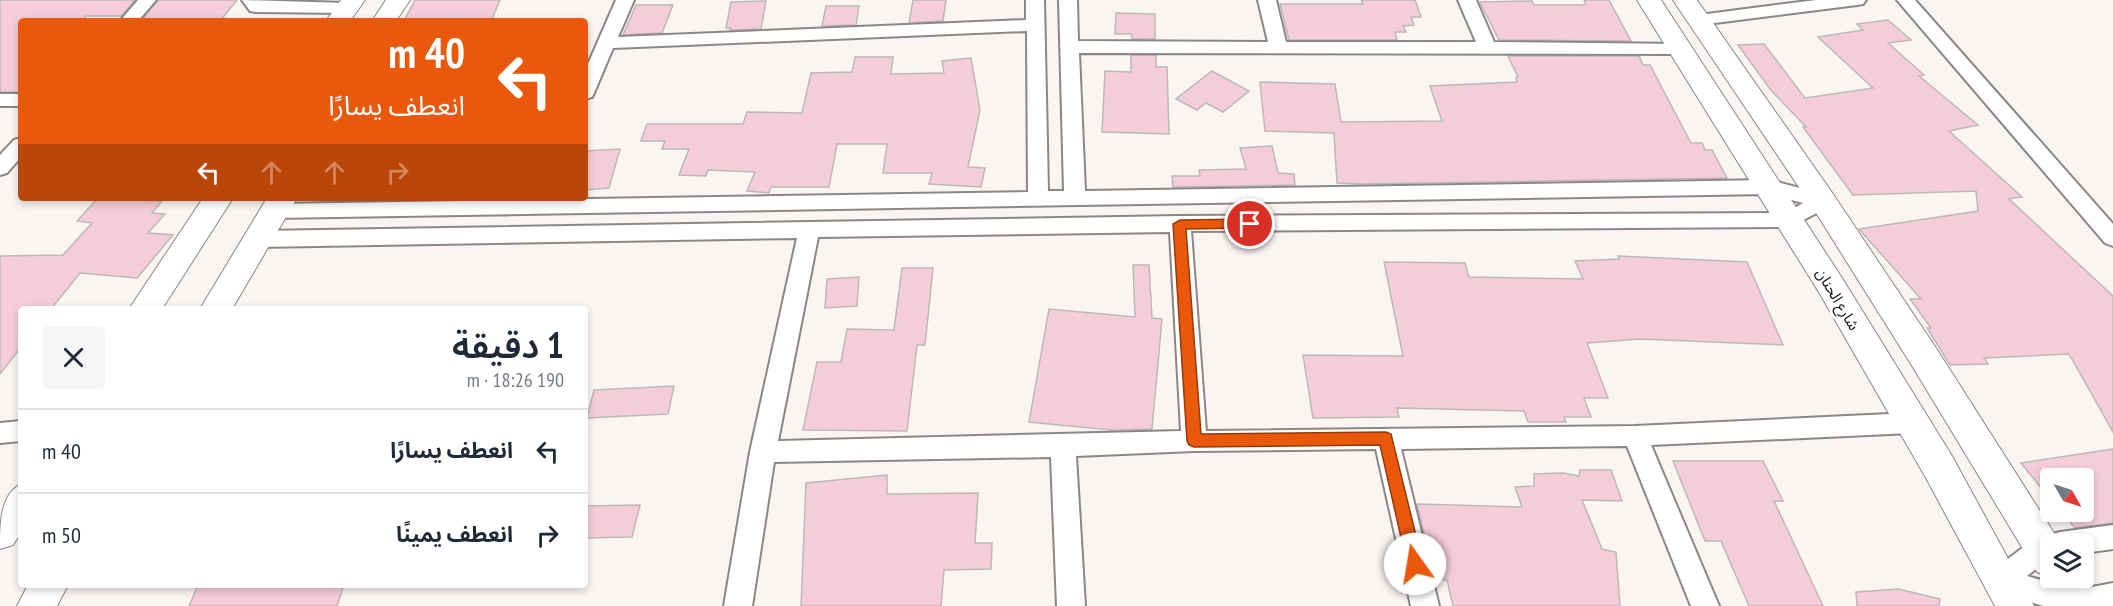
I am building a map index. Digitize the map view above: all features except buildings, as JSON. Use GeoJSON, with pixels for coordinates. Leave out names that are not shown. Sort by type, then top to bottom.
{"type":"FeatureCollection","features":[{"type":"Feature","properties":{"kind":"street"},"geometry":{"type":"LineString","coordinates":[[132,18],[147,0]]}},
{"type":"Feature","properties":{"kind":"street"},"geometry":{"type":"LineString","coordinates":[[251,0],[256,7],[346,10]]}},
{"type":"Feature","properties":{"kind":"street"},"geometry":{"type":"LineString","coordinates":[[386,18],[398,0]]}},
{"type":"Feature","properties":{"kind":"street"},"geometry":{"type":"LineString","coordinates":[[588,86],[625,0]]}},
{"type":"Feature","properties":{"kind":"street"},"geometry":{"type":"LineString","coordinates":[[1035,0],[1038,199]]}},
{"type":"Feature","properties":{"kind":"street"},"geometry":{"type":"LineString","coordinates":[[1068,0],[1075,198]]}},
{"type":"Feature","properties":{"kind":"street"},"geometry":{"type":"LineString","coordinates":[[1266,0],[1279,48]]}},
{"type":"Feature","properties":{"kind":"street"},"geometry":{"type":"LineString","coordinates":[[1467,0],[1488,48]]}},
{"type":"Feature","properties":{"kind":"street","name":"شارع الحنان"},"geometry":{"type":"LineString","coordinates":[[1649,0],[1790,220],[1939,467],[2008,594]]}},
{"type":"Feature","properties":{"kind":"street"},"geometry":{"type":"LineString","coordinates":[[1692,10],[1857,0]]}},
{"type":"Feature","properties":{"kind":"street"},"geometry":{"type":"LineString","coordinates":[[1906,0],[2113,238]]}},
{"type":"Feature","properties":{"kind":"street"},"geometry":{"type":"LineString","coordinates":[[1692,10],[1824,201],[2040,538]]}},
{"type":"Feature","properties":{"kind":"street"},"geometry":{"type":"LineString","coordinates":[[607,43],[1035,26]]}},
{"type":"Feature","properties":{"kind":"street"},"geometry":{"type":"LineString","coordinates":[[1069,47],[1680,48]]}},
{"type":"Feature","properties":{"kind":"street"},"geometry":{"type":"LineString","coordinates":[[0,100],[18,100]]}},
{"type":"Feature","properties":{"kind":"street"},"geometry":{"type":"LineString","coordinates":[[0,168],[18,148]]}},
{"type":"Feature","properties":{"kind":"street"},"geometry":{"type":"LineString","coordinates":[[218,306],[278,204],[1038,199],[1768,187],[1824,201]]}},
{"type":"Feature","properties":{"kind":"street"},"geometry":{"type":"LineString","coordinates":[[147,306],[216,201]]}},
{"type":"Feature","properties":{"kind":"street"},"geometry":{"type":"LineString","coordinates":[[258,239],[1180,224],[1790,220],[1824,201]]}},
{"type":"Feature","properties":{"kind":"street"},"geometry":{"type":"LineString","coordinates":[[1180,224],[1194,441]]}},
{"type":"Feature","properties":{"kind":"street"},"geometry":{"type":"LineString","coordinates":[[738,606],[763,452],[809,230]]}},
{"type":"Feature","properties":{"kind":"street"},"geometry":{"type":"LineString","coordinates":[[763,452],[1194,441],[1635,436],[1911,423]]}},
{"type":"Feature","properties":{"kind":"street"},"geometry":{"type":"LineString","coordinates":[[0,433],[18,432]]}},
{"type":"Feature","properties":{"kind":"street"},"geometry":{"type":"LineString","coordinates":[[1635,436],[1705,606]]}},
{"type":"Feature","properties":{"kind":"street"},"geometry":{"type":"LineString","coordinates":[[1386,439],[1425,606]]}},
{"type":"Feature","properties":{"kind":"street"},"geometry":{"type":"LineString","coordinates":[[1063,446],[1071,606]]}},
{"type":"Feature","properties":{"kind":"street"},"geometry":{"type":"LineString","coordinates":[[0,533],[18,505]]}},
{"type":"Feature","properties":{"kind":"street"},"geometry":{"type":"LineString","coordinates":[[2094,548],[2113,537]]}},
{"type":"Feature","properties":{"kind":"street"},"geometry":{"type":"LineString","coordinates":[[2008,594],[2040,579]]}},
{"type":"Feature","properties":{"kind":"street"},"geometry":{"type":"LineString","coordinates":[[2008,594],[2040,579]]}},
{"type":"Feature","properties":{"kind":"street"},"geometry":{"type":"LineString","coordinates":[[2094,586],[2113,596]]}},
{"type":"Feature","properties":{"kind":"street"},"geometry":{"type":"LineString","coordinates":[[36,606],[47,588]]}},
{"type":"Feature","properties":{"kind":"route"},"geometry":{"type":"LineString","coordinates":[[1250,224],[1180,224],[1194,441],[1386,439],[1415,564]]}}]}
